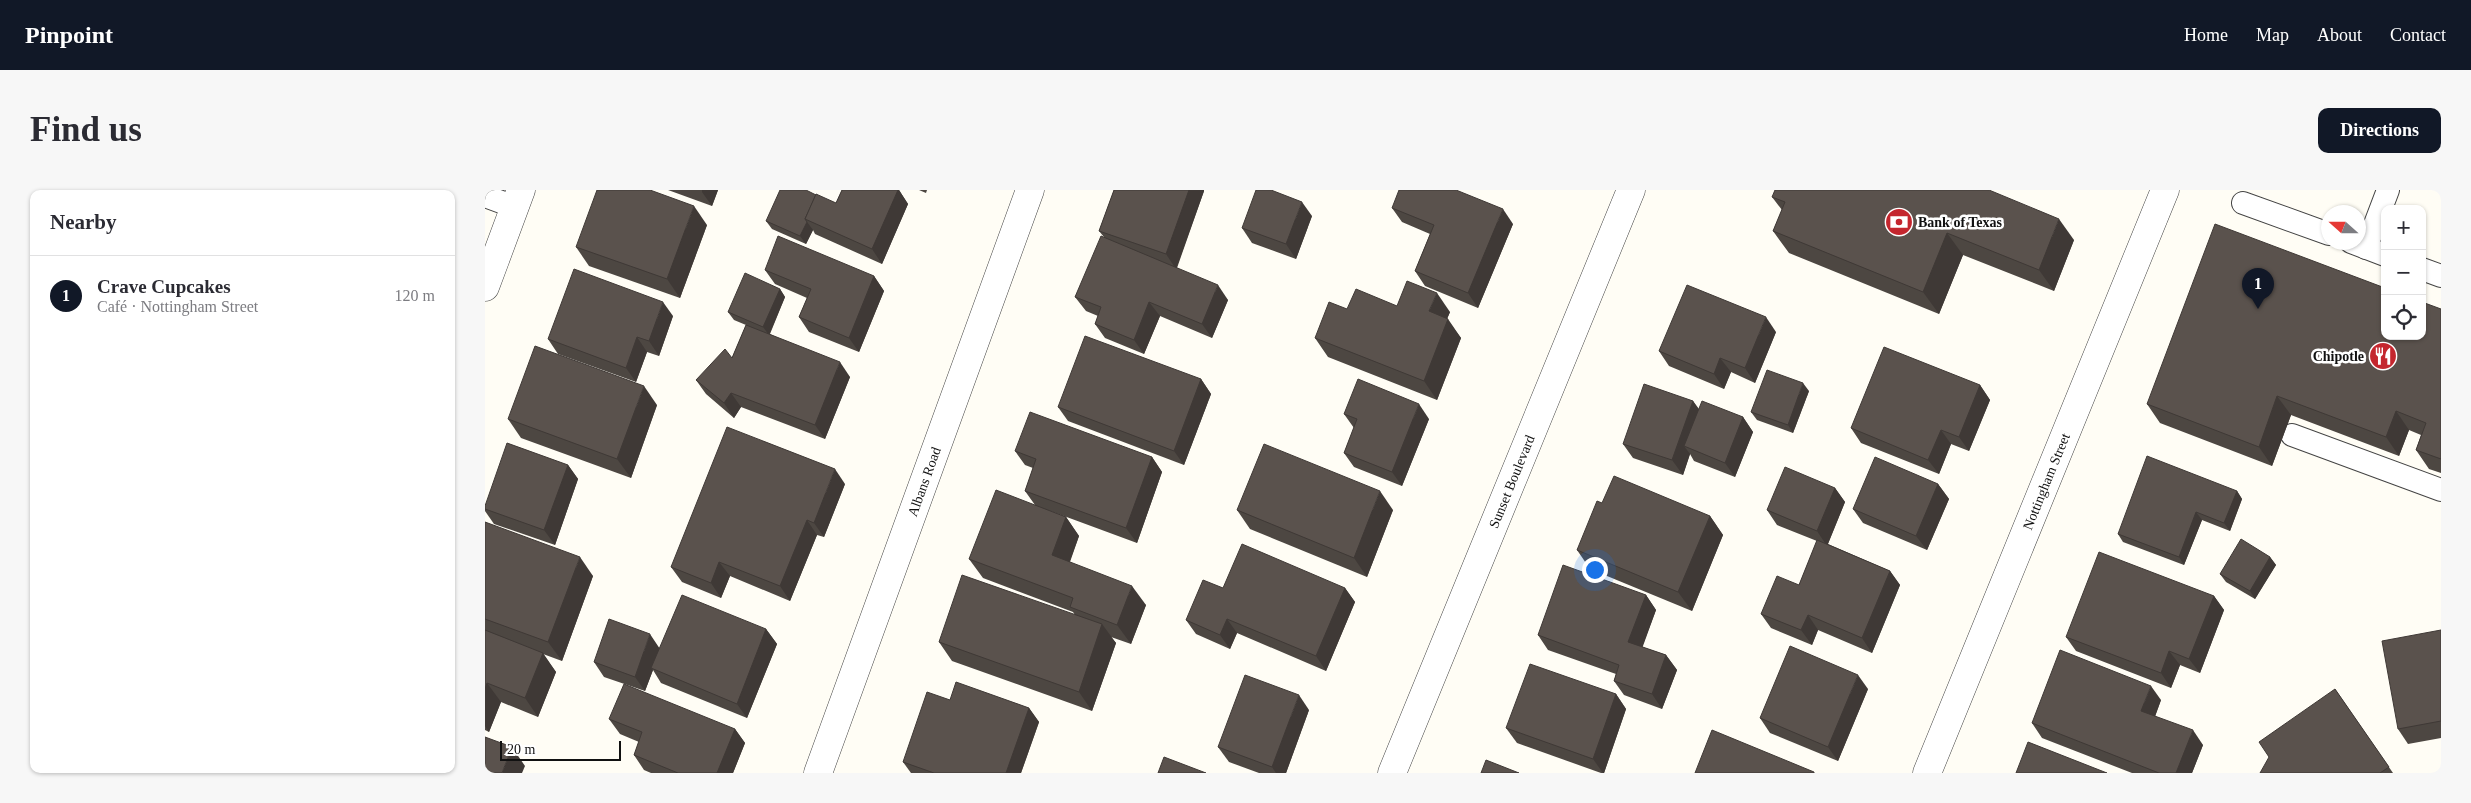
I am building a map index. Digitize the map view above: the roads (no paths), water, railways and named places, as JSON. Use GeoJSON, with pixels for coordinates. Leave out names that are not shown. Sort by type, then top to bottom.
{"type":"FeatureCollection","features":[{"type":"Feature","properties":{"kind":"street","name":"Albans Road"},"geometry":{"type":"LineString","coordinates":[[818,773],[1030,190]]}},
{"type":"Feature","properties":{"kind":"street","name":"Sunset Boulevard"},"geometry":{"type":"LineString","coordinates":[[1393,773],[1631,190]]}},
{"type":"Feature","properties":{"kind":"street","name":"Nottingham Street"},"geometry":{"type":"LineString","coordinates":[[1927,773],[2165,190]]}},
{"type":"Feature","properties":{"kind":"street"},"geometry":{"type":"LineString","coordinates":[[485,287],[518,198]]}},
{"type":"Feature","properties":{"kind":"lane"},"geometry":{"type":"LineString","coordinates":[[2367,249],[2388,190]]}},
{"type":"Feature","properties":{"kind":"lane"},"geometry":{"type":"LineString","coordinates":[[485,196],[518,198]]}},
{"type":"Feature","properties":{"kind":"lane"},"geometry":{"type":"LineString","coordinates":[[2243,203],[2321,231]]}},
{"type":"Feature","properties":{"kind":"lane"},"geometry":{"type":"LineString","coordinates":[[2426,270],[2441,276]]}},
{"type":"Feature","properties":{"kind":"lane"},"geometry":{"type":"LineString","coordinates":[[2292,436],[2441,490]]}},
{"type":"Feature","properties":{"kind":"place","name":"Bank of Texas"},"geometry":{"type":"Point","coordinates":[1899,222]}},
{"type":"Feature","properties":{"kind":"place","name":"Crave Cupcakes"},"geometry":{"type":"Point","coordinates":[2258,309]}},
{"type":"Feature","properties":{"kind":"place","name":"Chipotle"},"geometry":{"type":"Point","coordinates":[2383,356]}}]}
